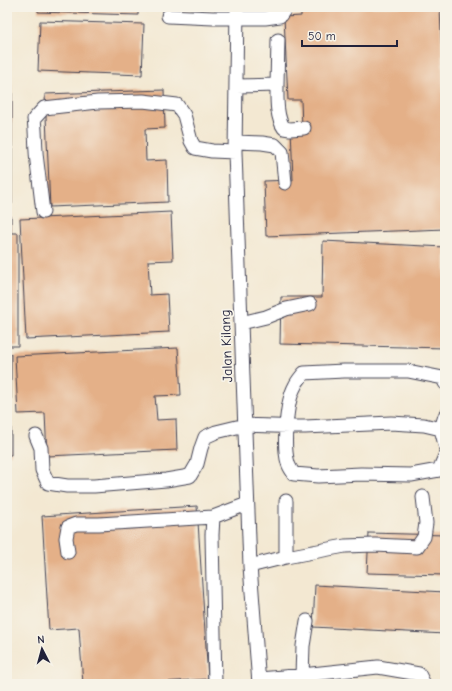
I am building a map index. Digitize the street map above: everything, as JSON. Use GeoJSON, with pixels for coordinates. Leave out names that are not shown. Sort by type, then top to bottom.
{"type":"FeatureCollection","features":[{"type":"Feature","properties":{"kind":"street"},"geometry":{"type":"LineString","coordinates":[[168,16],[213,18],[236,12],[265,18],[280,16],[285,7]]}},
{"type":"Feature","properties":{"kind":"street","name":"Jalan Kilang"},"geometry":{"type":"LineString","coordinates":[[236,12],[235,147],[247,504],[250,566],[259,681]]}},
{"type":"Feature","properties":{"kind":"street"},"geometry":{"type":"LineString","coordinates":[[278,40],[277,96],[281,123],[284,128],[304,128]]}},
{"type":"Feature","properties":{"kind":"street"},"geometry":{"type":"LineString","coordinates":[[236,86],[277,85]]}},
{"type":"Feature","properties":{"kind":"street"},"geometry":{"type":"LineString","coordinates":[[43,212],[34,119],[44,108],[98,102],[143,101],[177,105],[184,114],[191,140],[195,148],[212,151],[262,143],[275,145],[282,152],[285,183]]}},
{"type":"Feature","properties":{"kind":"street"},"geometry":{"type":"LineString","coordinates":[[241,323],[266,317],[286,309],[310,304]]}},
{"type":"Feature","properties":{"kind":"street"},"geometry":{"type":"LineString","coordinates":[[445,383],[443,378],[408,371],[344,371],[304,373],[294,386],[288,408],[285,437],[285,451],[288,465],[294,474],[318,476],[361,474],[412,475],[439,470],[445,456]]}},
{"type":"Feature","properties":{"kind":"street"},"geometry":{"type":"LineString","coordinates":[[445,416],[441,429],[445,445]]}},
{"type":"Feature","properties":{"kind":"street"},"geometry":{"type":"LineString","coordinates":[[36,436],[41,448],[42,470],[48,483],[67,486],[94,486],[166,480],[190,476],[197,464],[205,437],[216,432],[245,425],[305,427],[391,423],[424,425],[441,429]]}},
{"type":"Feature","properties":{"kind":"street"},"geometry":{"type":"LineString","coordinates":[[250,566],[286,557],[345,546],[375,545],[417,547],[424,537],[426,523],[423,497]]}},
{"type":"Feature","properties":{"kind":"street"},"geometry":{"type":"LineString","coordinates":[[286,501],[286,557]]}},
{"type":"Feature","properties":{"kind":"street"},"geometry":{"type":"LineString","coordinates":[[68,552],[66,538],[68,527],[76,524],[213,517],[247,504]]}},
{"type":"Feature","properties":{"kind":"street"},"geometry":{"type":"LineString","coordinates":[[213,517],[212,535],[215,684]]}},
{"type":"Feature","properties":{"kind":"street"},"geometry":{"type":"LineString","coordinates":[[302,675],[303,646],[307,621]]}},
{"type":"Feature","properties":{"kind":"street"},"geometry":{"type":"LineString","coordinates":[[259,681],[378,667],[419,674],[424,684]]}},
{"type":"Feature","properties":{"kind":"building"},"geometry":{"type":"Polygon","coordinates":[[[7,7],[9,7],[10,57],[7,57],[7,7]]]}},
{"type":"Feature","properties":{"kind":"building"},"geometry":{"type":"Polygon","coordinates":[[[38,7],[138,7],[138,15],[38,12],[38,7]]]}},
{"type":"Feature","properties":{"kind":"building"},"geometry":{"type":"Polygon","coordinates":[[[301,7],[440,7],[445,140],[445,229],[266,236],[264,181],[293,180],[291,128],[302,128],[301,100],[288,100],[284,17],[301,16],[301,7]]]}},
{"type":"Feature","properties":{"kind":"building"},"geometry":{"type":"Polygon","coordinates":[[[40,21],[144,24],[142,75],[38,71],[40,21]]]}},
{"type":"Feature","properties":{"kind":"building"},"geometry":{"type":"Polygon","coordinates":[[[7,85],[12,85],[12,204],[7,204],[7,85]]]}},
{"type":"Feature","properties":{"kind":"building"},"geometry":{"type":"Polygon","coordinates":[[[164,90],[165,128],[145,129],[146,161],[167,160],[168,202],[50,207],[45,94],[164,90]]]}},
{"type":"Feature","properties":{"kind":"building"},"geometry":{"type":"Polygon","coordinates":[[[171,212],[173,260],[148,261],[150,295],[167,294],[169,332],[26,339],[20,219],[171,212]]]}},
{"type":"Feature","properties":{"kind":"building"},"geometry":{"type":"Polygon","coordinates":[[[7,216],[11,217],[11,233],[18,233],[18,346],[7,346],[7,216]]]}},
{"type":"Feature","properties":{"kind":"building"},"geometry":{"type":"Polygon","coordinates":[[[323,241],[445,247],[445,348],[280,344],[281,297],[322,297],[323,241]]]}},
{"type":"Feature","properties":{"kind":"building"},"geometry":{"type":"Polygon","coordinates":[[[178,348],[181,395],[155,396],[157,420],[176,419],[177,450],[47,456],[45,413],[18,414],[15,356],[178,348]]]}},
{"type":"Feature","properties":{"kind":"building"},"geometry":{"type":"Polygon","coordinates":[[[11,354],[11,455],[7,455],[7,355],[11,354]]]}},
{"type":"Feature","properties":{"kind":"building"},"geometry":{"type":"Polygon","coordinates":[[[197,506],[208,679],[133,684],[83,684],[79,628],[49,630],[42,516],[197,506]]]}},
{"type":"Feature","properties":{"kind":"building"},"geometry":{"type":"Polygon","coordinates":[[[369,533],[445,535],[445,575],[367,573],[369,533]]]}},
{"type":"Feature","properties":{"kind":"building"},"geometry":{"type":"Polygon","coordinates":[[[315,585],[445,592],[445,634],[313,627],[315,585]]]}}]}
